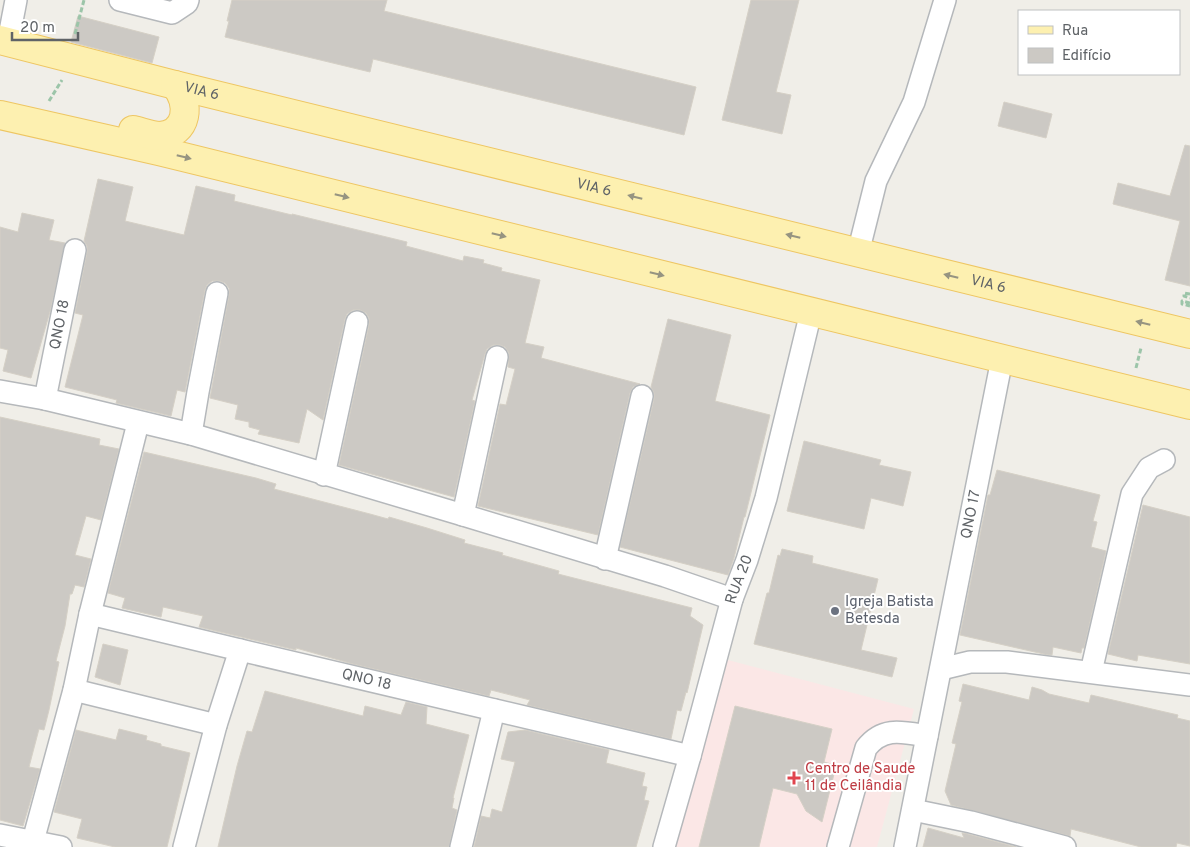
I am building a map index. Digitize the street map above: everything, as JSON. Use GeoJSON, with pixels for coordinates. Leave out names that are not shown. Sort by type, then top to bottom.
{"type":"FeatureCollection","features":[{"type":"Feature","properties":{"kind":"main road","name":"VIA 6"},"geometry":{"type":"LineString","coordinates":[[4,41],[175,85],[1190,334]]}},
{"type":"Feature","properties":{"kind":"main road"},"geometry":{"type":"LineString","coordinates":[[0,101],[23,103],[158,136],[173,131],[184,119],[185,101],[175,85]]}},
{"type":"Feature","properties":{"kind":"main road"},"geometry":{"type":"LineString","coordinates":[[0,115],[159,151],[1190,405]]}},
{"type":"Feature","properties":{"kind":"street"},"geometry":{"type":"LineString","coordinates":[[4,41],[16,0]]}},
{"type":"Feature","properties":{"kind":"street"},"geometry":{"type":"LineString","coordinates":[[120,0],[172,13],[187,3],[188,0]]}},
{"type":"Feature","properties":{"kind":"street"},"geometry":{"type":"LineString","coordinates":[[858,253],[876,182],[914,102],[945,0]]}},
{"type":"Feature","properties":{"kind":"street","name":"QNO 18"},"geometry":{"type":"LineString","coordinates":[[45,399],[76,250]]}},
{"type":"Feature","properties":{"kind":"street"},"geometry":{"type":"LineString","coordinates":[[191,434],[217,293]]}},
{"type":"Feature","properties":{"kind":"street","name":"RUA 20"},"geometry":{"type":"LineString","coordinates":[[664,847],[732,599],[747,560],[766,498],[811,312]]}},
{"type":"Feature","properties":{"kind":"street"},"geometry":{"type":"LineString","coordinates":[[324,475],[357,322]]}},
{"type":"Feature","properties":{"kind":"street"},"geometry":{"type":"LineString","coordinates":[[463,515],[497,357]]}},
{"type":"Feature","properties":{"kind":"street","name":"QNO 17"},"geometry":{"type":"LineString","coordinates":[[905,847],[1002,359]]}},
{"type":"Feature","properties":{"kind":"street"},"geometry":{"type":"LineString","coordinates":[[0,390],[191,434],[665,576],[732,599]]}},
{"type":"Feature","properties":{"kind":"street"},"geometry":{"type":"LineString","coordinates":[[605,559],[642,396]]}},
{"type":"Feature","properties":{"kind":"street"},"geometry":{"type":"LineString","coordinates":[[33,841],[74,690],[90,614],[138,423]]}},
{"type":"Feature","properties":{"kind":"street"},"geometry":{"type":"LineString","coordinates":[[1092,672],[1132,494],[1149,468],[1164,460]]}},
{"type":"Feature","properties":{"kind":"street","name":"QNO 18"},"geometry":{"type":"LineString","coordinates":[[90,614],[690,756]]}},
{"type":"Feature","properties":{"kind":"street"},"geometry":{"type":"LineString","coordinates":[[184,847],[216,725],[240,650]]}},
{"type":"Feature","properties":{"kind":"street"},"geometry":{"type":"LineString","coordinates":[[940,669],[970,662],[1007,662],[1190,685]]}},
{"type":"Feature","properties":{"kind":"street"},"geometry":{"type":"LineString","coordinates":[[74,690],[216,725]]}},
{"type":"Feature","properties":{"kind":"street"},"geometry":{"type":"LineString","coordinates":[[461,847],[494,710]]}},
{"type":"Feature","properties":{"kind":"street"},"geometry":{"type":"LineString","coordinates":[[838,847],[866,748],[872,740],[887,732],[899,731],[927,736]]}},
{"type":"Feature","properties":{"kind":"street"},"geometry":{"type":"LineString","coordinates":[[913,810],[970,822],[1065,847]]}},
{"type":"Feature","properties":{"kind":"street"},"geometry":{"type":"LineString","coordinates":[[4,839],[33,841],[61,847]]}},
{"type":"Feature","properties":{"kind":"path"},"geometry":{"type":"LineString","coordinates":[[42,124],[48,102],[67,71],[84,0]]}},
{"type":"Feature","properties":{"kind":"path"},"geometry":{"type":"LineString","coordinates":[[1190,294],[1184,293],[1184,296],[1190,298]]}},
{"type":"Feature","properties":{"kind":"shaded area","name":"Centro de Saude 11 de Ceilândia"},"geometry":{"type":"Polygon","coordinates":[[[724,659],[914,709],[877,847],[674,847],[724,659]]]}},
{"type":"Feature","properties":{"kind":"building"},"geometry":{"type":"Polygon","coordinates":[[[232,0],[387,0],[384,11],[696,87],[684,135],[373,59],[370,72],[225,37],[232,0]]]}},
{"type":"Feature","properties":{"kind":"building"},"geometry":{"type":"Polygon","coordinates":[[[751,0],[799,0],[776,92],[791,95],[782,134],[722,120],[751,0]]]}},
{"type":"Feature","properties":{"kind":"building"},"geometry":{"type":"Polygon","coordinates":[[[78,16],[159,37],[152,63],[71,42],[78,16]]]}},
{"type":"Feature","properties":{"kind":"building"},"geometry":{"type":"Polygon","coordinates":[[[1004,102],[1052,114],[1046,138],[998,126],[1004,102]]]}},
{"type":"Feature","properties":{"kind":"building"},"geometry":{"type":"Polygon","coordinates":[[[1185,145],[1190,146],[1190,286],[1165,280],[1180,221],[1113,204],[1118,183],[1170,196],[1185,145]]]}},
{"type":"Feature","properties":{"kind":"building"},"geometry":{"type":"Polygon","coordinates":[[[98,179],[133,187],[125,221],[184,235],[196,186],[235,195],[234,201],[407,242],[406,246],[463,261],[464,256],[484,260],[483,263],[502,268],[501,271],[540,280],[525,343],[544,347],[541,358],[640,384],[633,387],[630,393],[598,535],[478,506],[500,404],[506,405],[515,369],[508,367],[509,353],[505,347],[500,345],[493,345],[487,349],[485,354],[472,400],[475,401],[454,497],[339,465],[369,325],[369,318],[366,313],[360,310],[353,310],[347,314],[345,319],[323,420],[307,409],[299,443],[258,434],[260,430],[249,427],[249,422],[235,419],[238,405],[210,398],[229,295],[229,288],[220,281],[212,281],[205,290],[185,392],[177,390],[171,416],[116,403],[117,400],[65,387],[83,315],[75,313],[87,252],[87,246],[84,241],[98,179]]]}},
{"type":"Feature","properties":{"kind":"building"},"geometry":{"type":"Polygon","coordinates":[[[22,213],[54,220],[49,240],[65,243],[51,308],[31,378],[3,371],[8,350],[0,348],[0,227],[18,232],[22,213]]]}},
{"type":"Feature","properties":{"kind":"building"},"geometry":{"type":"Polygon","coordinates":[[[668,319],[731,335],[715,401],[770,415],[745,517],[728,575],[620,547],[654,399],[651,387],[668,319]]]}},
{"type":"Feature","properties":{"kind":"building"},"geometry":{"type":"Polygon","coordinates":[[[0,417],[100,439],[99,445],[119,449],[101,520],[86,516],[75,555],[91,559],[84,587],[75,585],[72,594],[70,594],[65,626],[56,661],[59,662],[49,710],[44,730],[39,729],[29,767],[40,769],[23,826],[0,820],[0,417]]]}},
{"type":"Feature","properties":{"kind":"building"},"geometry":{"type":"Polygon","coordinates":[[[804,441],[881,460],[879,465],[911,472],[903,506],[871,498],[864,529],[787,511],[804,441]]]}},
{"type":"Feature","properties":{"kind":"building"},"geometry":{"type":"Polygon","coordinates":[[[144,452],[256,478],[276,484],[274,489],[427,528],[465,540],[464,543],[559,571],[558,574],[692,608],[690,616],[703,625],[687,693],[681,711],[677,710],[671,739],[527,705],[530,700],[491,690],[489,696],[353,664],[296,648],[296,650],[199,627],[203,616],[163,607],[161,617],[122,608],[125,598],[108,593],[144,452]]]}},
{"type":"Feature","properties":{"kind":"building"},"geometry":{"type":"Polygon","coordinates":[[[997,470],[1100,495],[1093,521],[1097,522],[1091,547],[1106,551],[1084,648],[1082,648],[1081,653],[1053,647],[1052,655],[1048,655],[960,635],[988,495],[990,495],[997,470]]]}},
{"type":"Feature","properties":{"kind":"building"},"geometry":{"type":"Polygon","coordinates":[[[1143,505],[1190,517],[1190,664],[1138,655],[1137,661],[1108,654],[1143,505]]]}},
{"type":"Feature","properties":{"kind":"building"},"geometry":{"type":"Polygon","coordinates":[[[782,549],[813,556],[812,563],[878,579],[861,650],[897,658],[892,677],[754,644],[778,555],[780,556],[782,549]]]}},
{"type":"Feature","properties":{"kind":"building"},"geometry":{"type":"Polygon","coordinates":[[[103,644],[128,650],[120,685],[95,677],[103,644]]]}},
{"type":"Feature","properties":{"kind":"building"},"geometry":{"type":"Polygon","coordinates":[[[963,684],[1029,700],[1032,687],[1049,694],[1089,703],[1091,695],[1178,715],[1177,718],[1190,721],[1190,846],[1177,843],[1176,847],[1141,847],[1071,829],[1070,836],[951,805],[945,791],[956,744],[952,743],[962,702],[959,701],[963,684]]]}},
{"type":"Feature","properties":{"kind":"building"},"geometry":{"type":"Polygon","coordinates":[[[265,691],[363,716],[365,706],[401,715],[406,702],[427,707],[426,724],[469,735],[453,798],[452,808],[457,810],[449,847],[218,847],[247,731],[252,732],[265,691]]]}},
{"type":"Feature","properties":{"kind":"building"},"geometry":{"type":"Polygon","coordinates":[[[735,706],[832,729],[824,762],[835,765],[822,822],[806,811],[797,794],[773,788],[759,847],[699,847],[735,706]]]}},
{"type":"Feature","properties":{"kind":"building"},"geometry":{"type":"Polygon","coordinates":[[[119,729],[147,736],[146,740],[161,744],[161,746],[190,753],[167,847],[115,847],[77,838],[82,819],[54,812],[76,730],[116,740],[119,729]]]}},
{"type":"Feature","properties":{"kind":"building"},"geometry":{"type":"Polygon","coordinates":[[[525,730],[609,750],[606,763],[645,773],[642,786],[647,787],[644,800],[649,801],[636,847],[474,847],[481,816],[490,818],[492,809],[502,812],[515,762],[501,759],[508,732],[525,730]]]}},
{"type":"Feature","properties":{"kind":"building"},"geometry":{"type":"Polygon","coordinates":[[[928,828],[964,838],[962,833],[968,834],[1016,847],[923,847],[928,828]]]}},
{"type":"Feature","properties":{"kind":"place","name":"Igreja Batista Betesda"},"geometry":{"type":"Point","coordinates":[835,611]}},
{"type":"Feature","properties":{"kind":"place","name":"Centro de Saude 11 de Ceilândia"},"geometry":{"type":"Point","coordinates":[794,778]}}]}
